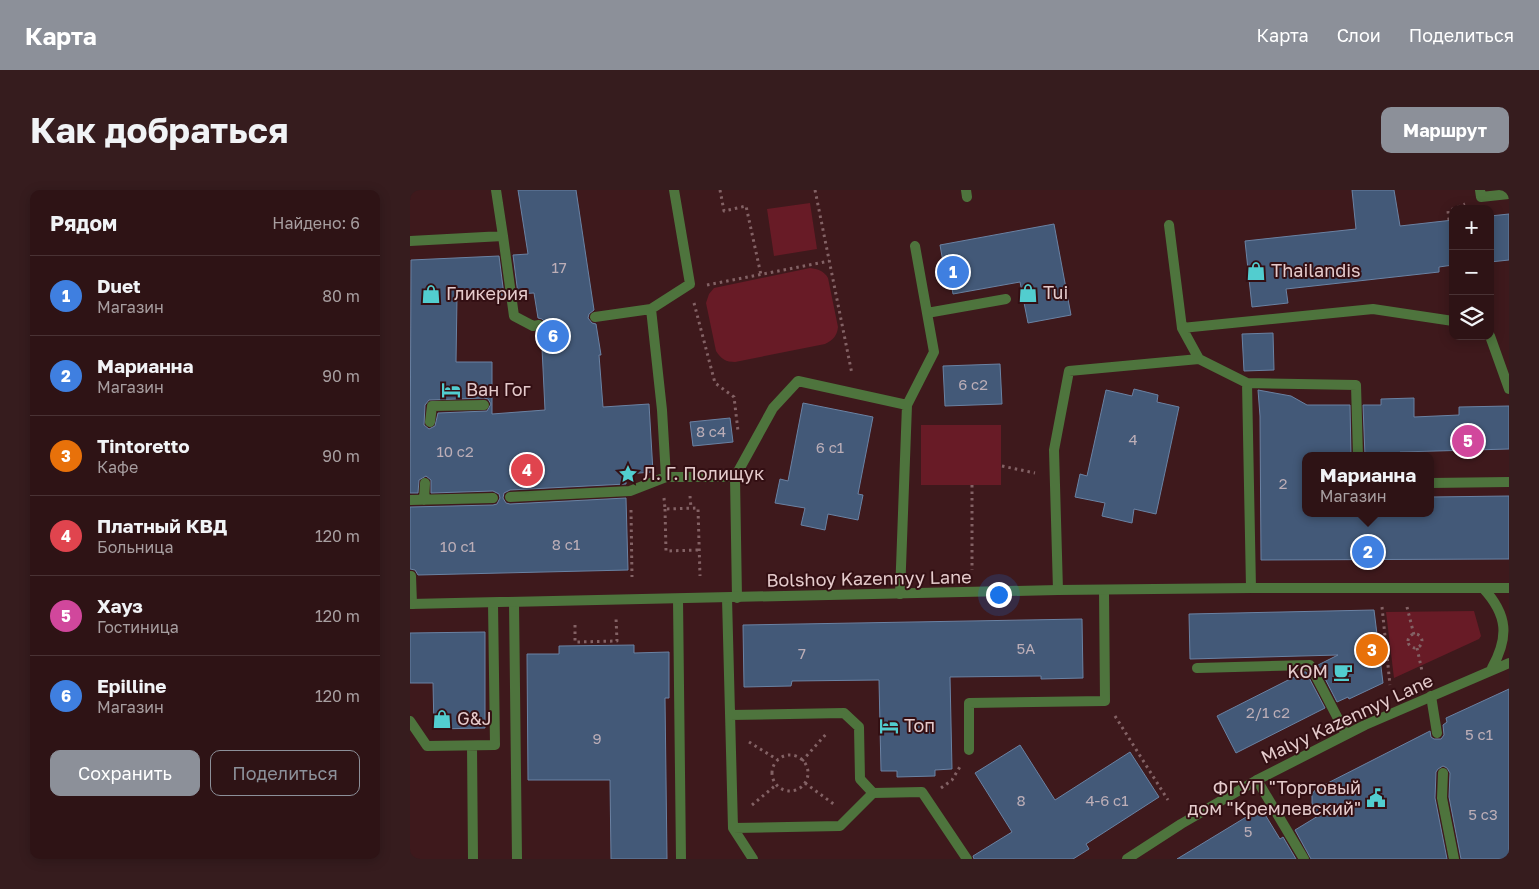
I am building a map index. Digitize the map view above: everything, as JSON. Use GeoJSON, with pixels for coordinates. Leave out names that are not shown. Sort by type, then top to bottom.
{"type":"FeatureCollection","features":[{"type":"Feature","properties":{"kind":"street"},"geometry":{"type":"LineString","coordinates":[[496,190],[514,316],[533,326],[538,325]]}},
{"type":"Feature","properties":{"kind":"street"},"geometry":{"type":"LineString","coordinates":[[595,317],[651,309],[690,286],[674,190]]}},
{"type":"Feature","properties":{"kind":"street"},"geometry":{"type":"LineString","coordinates":[[1481,193],[1509,194]]}},
{"type":"Feature","properties":{"kind":"street"},"geometry":{"type":"LineString","coordinates":[[1169,225],[1182,328],[1199,359]]}},
{"type":"Feature","properties":{"kind":"street"},"geometry":{"type":"LineString","coordinates":[[410,240],[502,236]]}},
{"type":"Feature","properties":{"kind":"street"},"geometry":{"type":"LineString","coordinates":[[900,594],[907,405],[934,352],[914,246]]}},
{"type":"Feature","properties":{"kind":"street"},"geometry":{"type":"LineString","coordinates":[[927,314],[1006,299]]}},
{"type":"Feature","properties":{"kind":"street"},"geometry":{"type":"LineString","coordinates":[[651,309],[662,410],[664,478]]}},
{"type":"Feature","properties":{"kind":"street"},"geometry":{"type":"LineString","coordinates":[[1182,328],[1374,309],[1449,320]]}},
{"type":"Feature","properties":{"kind":"street"},"geometry":{"type":"LineString","coordinates":[[1491,340],[1509,389]]}},
{"type":"Feature","properties":{"kind":"street"},"geometry":{"type":"LineString","coordinates":[[1058,590],[1054,450],[1069,371],[1199,359],[1247,383],[1356,384],[1358,452]]}},
{"type":"Feature","properties":{"kind":"street"},"geometry":{"type":"LineString","coordinates":[[752,859],[733,824],[730,715],[735,476],[773,408],[798,381],[907,405]]}},
{"type":"Feature","properties":{"kind":"street"},"geometry":{"type":"LineString","coordinates":[[1247,383],[1251,588]]}},
{"type":"Feature","properties":{"kind":"street"},"geometry":{"type":"LineString","coordinates":[[430,422],[432,406],[484,406]]}},
{"type":"Feature","properties":{"kind":"street"},"geometry":{"type":"LineString","coordinates":[[510,498],[630,492],[664,478],[735,476]]}},
{"type":"Feature","properties":{"kind":"street"},"geometry":{"type":"LineString","coordinates":[[1434,483],[1509,482]]}},
{"type":"Feature","properties":{"kind":"street"},"geometry":{"type":"LineString","coordinates":[[424,500],[425,483]]}},
{"type":"Feature","properties":{"kind":"street"},"geometry":{"type":"LineString","coordinates":[[410,500],[492,498]]}},
{"type":"Feature","properties":{"kind":"street"},"geometry":{"type":"LineString","coordinates":[[411,576],[411,604]]}},
{"type":"Feature","properties":{"kind":"street"},"geometry":{"type":"LineString","coordinates":[[1483,588],[1497,604],[1505,618],[1507,632],[1506,647],[1502,656],[1491,670]]}},
{"type":"Feature","properties":{"kind":"street","name":"Bolshoy Kazennyy Lane"},"geometry":{"type":"LineString","coordinates":[[411,604],[1058,590],[1509,588]]}},
{"type":"Feature","properties":{"kind":"street"},"geometry":{"type":"LineString","coordinates":[[969,750],[968,703],[1105,701],[1104,590]]}},
{"type":"Feature","properties":{"kind":"street"},"geometry":{"type":"LineString","coordinates":[[678,599],[681,859]]}},
{"type":"Feature","properties":{"kind":"street"},"geometry":{"type":"LineString","coordinates":[[514,602],[517,859]]}},
{"type":"Feature","properties":{"kind":"street"},"geometry":{"type":"LineString","coordinates":[[410,721],[427,746],[495,745],[493,603]]}},
{"type":"Feature","properties":{"kind":"street","name":"Malyy Kazennyy Lane"},"geometry":{"type":"LineString","coordinates":[[1127,859],[1257,780],[1346,734],[1509,663]]}},
{"type":"Feature","properties":{"kind":"street"},"geometry":{"type":"LineString","coordinates":[[1197,668],[1310,665],[1346,734]]}},
{"type":"Feature","properties":{"kind":"street"},"geometry":{"type":"LineString","coordinates":[[1431,696],[1437,733]]}},
{"type":"Feature","properties":{"kind":"street"},"geometry":{"type":"LineString","coordinates":[[730,715],[844,713],[859,727],[860,780],[873,793]]}},
{"type":"Feature","properties":{"kind":"street"},"geometry":{"type":"LineString","coordinates":[[472,746],[473,859]]}},
{"type":"Feature","properties":{"kind":"street"},"geometry":{"type":"LineString","coordinates":[[1443,773],[1442,798],[1454,859]]}},
{"type":"Feature","properties":{"kind":"street"},"geometry":{"type":"LineString","coordinates":[[1257,780],[1304,859]]}},
{"type":"Feature","properties":{"kind":"street"},"geometry":{"type":"LineString","coordinates":[[733,824],[840,826],[873,793],[922,792],[967,859]]}},
{"type":"Feature","properties":{"kind":"path"},"geometry":{"type":"LineString","coordinates":[[720,190],[724,211],[746,206],[761,275]]}},
{"type":"Feature","properties":{"kind":"path"},"geometry":{"type":"LineString","coordinates":[[815,190],[856,394]]}},
{"type":"Feature","properties":{"kind":"path"},"geometry":{"type":"LineString","coordinates":[[1459,205],[1481,193]]}},
{"type":"Feature","properties":{"kind":"path"},"geometry":{"type":"LineString","coordinates":[[1449,210],[1449,220]]}},
{"type":"Feature","properties":{"kind":"path"},"geometry":{"type":"LineString","coordinates":[[742,464],[734,397],[715,383],[690,286],[761,275],[829,261]]}},
{"type":"Feature","properties":{"kind":"path"},"geometry":{"type":"LineString","coordinates":[[1002,466],[1055,477]]}},
{"type":"Feature","properties":{"kind":"path"},"geometry":{"type":"LineString","coordinates":[[664,478],[666,551],[699,550]]}},
{"type":"Feature","properties":{"kind":"path"},"geometry":{"type":"LineString","coordinates":[[972,485],[972,570]]}},
{"type":"Feature","properties":{"kind":"path"},"geometry":{"type":"LineString","coordinates":[[630,492],[632,577]]}},
{"type":"Feature","properties":{"kind":"path"},"geometry":{"type":"LineString","coordinates":[[665,509],[698,508],[700,576]]}},
{"type":"Feature","properties":{"kind":"path"},"geometry":{"type":"LineString","coordinates":[[1407,607],[1414,634]]}},
{"type":"Feature","properties":{"kind":"path"},"geometry":{"type":"LineString","coordinates":[[1382,608],[1390,685]]}},
{"type":"Feature","properties":{"kind":"path"},"geometry":{"type":"LineString","coordinates":[[575,625],[575,642],[596,644],[617,641],[616,618]]}},
{"type":"Feature","properties":{"kind":"path"},"geometry":{"type":"LineString","coordinates":[[1414,634],[1409,643],[1413,648],[1417,648]]}},
{"type":"Feature","properties":{"kind":"path"},"geometry":{"type":"LineString","coordinates":[[1414,634],[1421,636],[1422,640],[1422,643],[1417,648]]}},
{"type":"Feature","properties":{"kind":"path"},"geometry":{"type":"LineString","coordinates":[[1417,648],[1422,671]]}},
{"type":"Feature","properties":{"kind":"path"},"geometry":{"type":"LineString","coordinates":[[1105,701],[1168,800]]}},
{"type":"Feature","properties":{"kind":"path"},"geometry":{"type":"LineString","coordinates":[[802,761],[844,713]]}},
{"type":"Feature","properties":{"kind":"path"},"geometry":{"type":"LineString","coordinates":[[730,730],[778,760]]}},
{"type":"Feature","properties":{"kind":"path"},"geometry":{"type":"LineString","coordinates":[[926,797],[952,780],[969,750]]}},
{"type":"Feature","properties":{"kind":"path"},"geometry":{"type":"LineString","coordinates":[[790,755],[802,761],[808,771],[805,783],[801,788],[788,791],[776,785],[772,772],[778,760],[790,755]]}},
{"type":"Feature","properties":{"kind":"path"},"geometry":{"type":"LineString","coordinates":[[805,783],[850,816]]}},
{"type":"Feature","properties":{"kind":"path"},"geometry":{"type":"LineString","coordinates":[[733,824],[776,785]]}},
{"type":"Feature","properties":{"kind":"shaded area"},"geometry":{"type":"Polygon","coordinates":[[[810,203],[817,249],[774,256],[767,209],[810,203]]]}},
{"type":"Feature","properties":{"kind":"shaded area"},"geometry":{"type":"Polygon","coordinates":[[[810,268],[820,271],[828,278],[838,327],[836,335],[825,344],[735,362],[724,360],[716,351],[706,303],[709,294],[714,288],[810,268]]]}},
{"type":"Feature","properties":{"kind":"shaded area"},"geometry":{"type":"Polygon","coordinates":[[[921,425],[1001,425],[1001,485],[921,485],[921,425]]]}},
{"type":"Feature","properties":{"kind":"shaded area"},"geometry":{"type":"Polygon","coordinates":[[[1474,611],[1481,636],[1479,639],[1394,678],[1386,612],[1474,611]]]}},
{"type":"Feature","properties":{"kind":"building"},"geometry":{"type":"Polygon","coordinates":[[[518,190],[576,190],[594,310],[589,314],[588,318],[592,323],[596,324],[601,355],[599,355],[603,407],[649,404],[653,472],[626,474],[626,484],[510,490],[504,493],[503,498],[506,503],[510,504],[626,498],[628,570],[418,575],[415,570],[410,569],[410,507],[493,505],[497,504],[500,498],[499,494],[493,491],[431,493],[431,480],[426,476],[419,480],[418,493],[410,493],[411,260],[499,256],[504,295],[457,297],[456,362],[492,362],[492,414],[545,410],[540,332],[545,328],[546,323],[538,318],[534,293],[518,294],[513,255],[528,254],[518,190]],[[488,399],[429,400],[425,405],[424,425],[429,429],[435,426],[438,413],[487,411],[491,404],[488,399]]]}},
{"type":"Feature","properties":{"kind":"building"},"geometry":{"type":"Polygon","coordinates":[[[1352,190],[1394,190],[1400,226],[1449,220],[1449,266],[1439,267],[1439,272],[1286,289],[1288,303],[1252,307],[1245,241],[1356,229],[1352,190]]]}},
{"type":"Feature","properties":{"kind":"building"},"geometry":{"type":"Polygon","coordinates":[[[1509,214],[1509,260],[1494,262],[1494,216],[1509,214]]]}},
{"type":"Feature","properties":{"kind":"building"},"geometry":{"type":"Polygon","coordinates":[[[1054,224],[1071,315],[1028,323],[1020,282],[953,294],[951,283],[947,284],[940,245],[1054,224]]]}},
{"type":"Feature","properties":{"kind":"building"},"geometry":{"type":"Polygon","coordinates":[[[1273,333],[1274,370],[1244,371],[1242,334],[1273,333]]]}},
{"type":"Feature","properties":{"kind":"building"},"geometry":{"type":"Polygon","coordinates":[[[1000,364],[1002,404],[945,406],[943,366],[1000,364]]]}},
{"type":"Feature","properties":{"kind":"building"},"geometry":{"type":"Polygon","coordinates":[[[1134,389],[1158,395],[1157,402],[1179,407],[1156,514],[1134,509],[1132,523],[1102,516],[1105,503],[1075,497],[1080,474],[1087,476],[1106,390],[1132,396],[1134,389]]]}},
{"type":"Feature","properties":{"kind":"building"},"geometry":{"type":"Polygon","coordinates":[[[1258,390],[1291,396],[1307,405],[1350,405],[1351,452],[1302,452],[1302,517],[1434,517],[1434,497],[1509,496],[1509,559],[1261,560],[1260,416],[1258,390]]]}},
{"type":"Feature","properties":{"kind":"building"},"geometry":{"type":"Polygon","coordinates":[[[1414,398],[1414,417],[1459,415],[1459,407],[1509,406],[1509,449],[1365,452],[1363,405],[1381,405],[1381,399],[1414,398]]]}},
{"type":"Feature","properties":{"kind":"building"},"geometry":{"type":"Polygon","coordinates":[[[803,403],[873,417],[858,494],[863,495],[858,520],[828,514],[825,530],[801,525],[805,508],[775,503],[780,479],[788,481],[803,403]]]}},
{"type":"Feature","properties":{"kind":"building"},"geometry":{"type":"Polygon","coordinates":[[[730,418],[733,442],[693,446],[690,422],[730,418]]]}},
{"type":"Feature","properties":{"kind":"building"},"geometry":{"type":"Polygon","coordinates":[[[1374,610],[1383,683],[1349,699],[1348,697],[1337,702],[1318,665],[1338,655],[1190,659],[1189,614],[1374,610]]]}},
{"type":"Feature","properties":{"kind":"building"},"geometry":{"type":"Polygon","coordinates":[[[1082,619],[1083,678],[1041,679],[1041,676],[950,677],[952,769],[935,770],[935,776],[897,777],[897,771],[881,771],[879,680],[792,681],[791,686],[744,687],[743,625],[1082,619]]]}},
{"type":"Feature","properties":{"kind":"building"},"geometry":{"type":"Polygon","coordinates":[[[485,632],[485,728],[434,729],[433,683],[410,683],[410,633],[485,632]]]}},
{"type":"Feature","properties":{"kind":"building"},"geometry":{"type":"Polygon","coordinates":[[[634,645],[634,653],[669,652],[669,698],[665,698],[667,859],[611,859],[610,780],[528,780],[527,654],[559,654],[559,646],[634,645]]]}},
{"type":"Feature","properties":{"kind":"building"},"geometry":{"type":"Polygon","coordinates":[[[1306,672],[1325,708],[1236,753],[1217,716],[1306,672]]]}},
{"type":"Feature","properties":{"kind":"building"},"geometry":{"type":"Polygon","coordinates":[[[1509,689],[1509,859],[1461,859],[1449,797],[1450,773],[1443,766],[1436,772],[1435,798],[1447,859],[1311,859],[1295,830],[1318,816],[1312,803],[1312,794],[1316,789],[1430,731],[1431,737],[1441,739],[1444,735],[1443,725],[1447,722],[1446,718],[1509,689]]]}},
{"type":"Feature","properties":{"kind":"building"},"geometry":{"type":"Polygon","coordinates":[[[1020,745],[1055,800],[1130,752],[1159,797],[1086,844],[1089,849],[1073,859],[974,859],[973,856],[1012,832],[975,773],[1020,745]]]}},
{"type":"Feature","properties":{"kind":"building"},"geometry":{"type":"Polygon","coordinates":[[[1261,808],[1280,839],[1283,837],[1296,859],[1177,859],[1261,808]]]}},
{"type":"Feature","properties":{"kind":"place","name":"Thailandis"},"geometry":{"type":"Point","coordinates":[1256,271]}},
{"type":"Feature","properties":{"kind":"place","name":"Duet"},"geometry":{"type":"Point","coordinates":[953,272]}},
{"type":"Feature","properties":{"kind":"place","name":"Tui"},"geometry":{"type":"Point","coordinates":[1028,293]}},
{"type":"Feature","properties":{"kind":"place","name":"Гликерия"},"geometry":{"type":"Point","coordinates":[431,294]}},
{"type":"Feature","properties":{"kind":"place","name":"Epilline"},"geometry":{"type":"Point","coordinates":[553,336]}},
{"type":"Feature","properties":{"kind":"place","name":"Ван Гог"},"geometry":{"type":"Point","coordinates":[451,390]}},
{"type":"Feature","properties":{"kind":"place","name":"Хауз"},"geometry":{"type":"Point","coordinates":[1468,441]}},
{"type":"Feature","properties":{"kind":"place","name":"Платный КВД"},"geometry":{"type":"Point","coordinates":[527,470]}},
{"type":"Feature","properties":{"kind":"place","name":"Л. Г. Полищук"},"geometry":{"type":"Point","coordinates":[628,474]}},
{"type":"Feature","properties":{"kind":"place","name":"Марианна"},"geometry":{"type":"Point","coordinates":[1368,552]}},
{"type":"Feature","properties":{"kind":"place","name":"Tintoretto"},"geometry":{"type":"Point","coordinates":[1372,650]}},
{"type":"Feature","properties":{"kind":"place","name":"KOM"},"geometry":{"type":"Point","coordinates":[1343,672]}},
{"type":"Feature","properties":{"kind":"place","name":"G&J"},"geometry":{"type":"Point","coordinates":[442,719]}},
{"type":"Feature","properties":{"kind":"place","name":"Топ"},"geometry":{"type":"Point","coordinates":[889,726]}},
{"type":"Feature","properties":{"kind":"place","name":"ФГУП \"Торговый дом \"Кремлевский\""},"geometry":{"type":"Point","coordinates":[1376,798]}}]}
